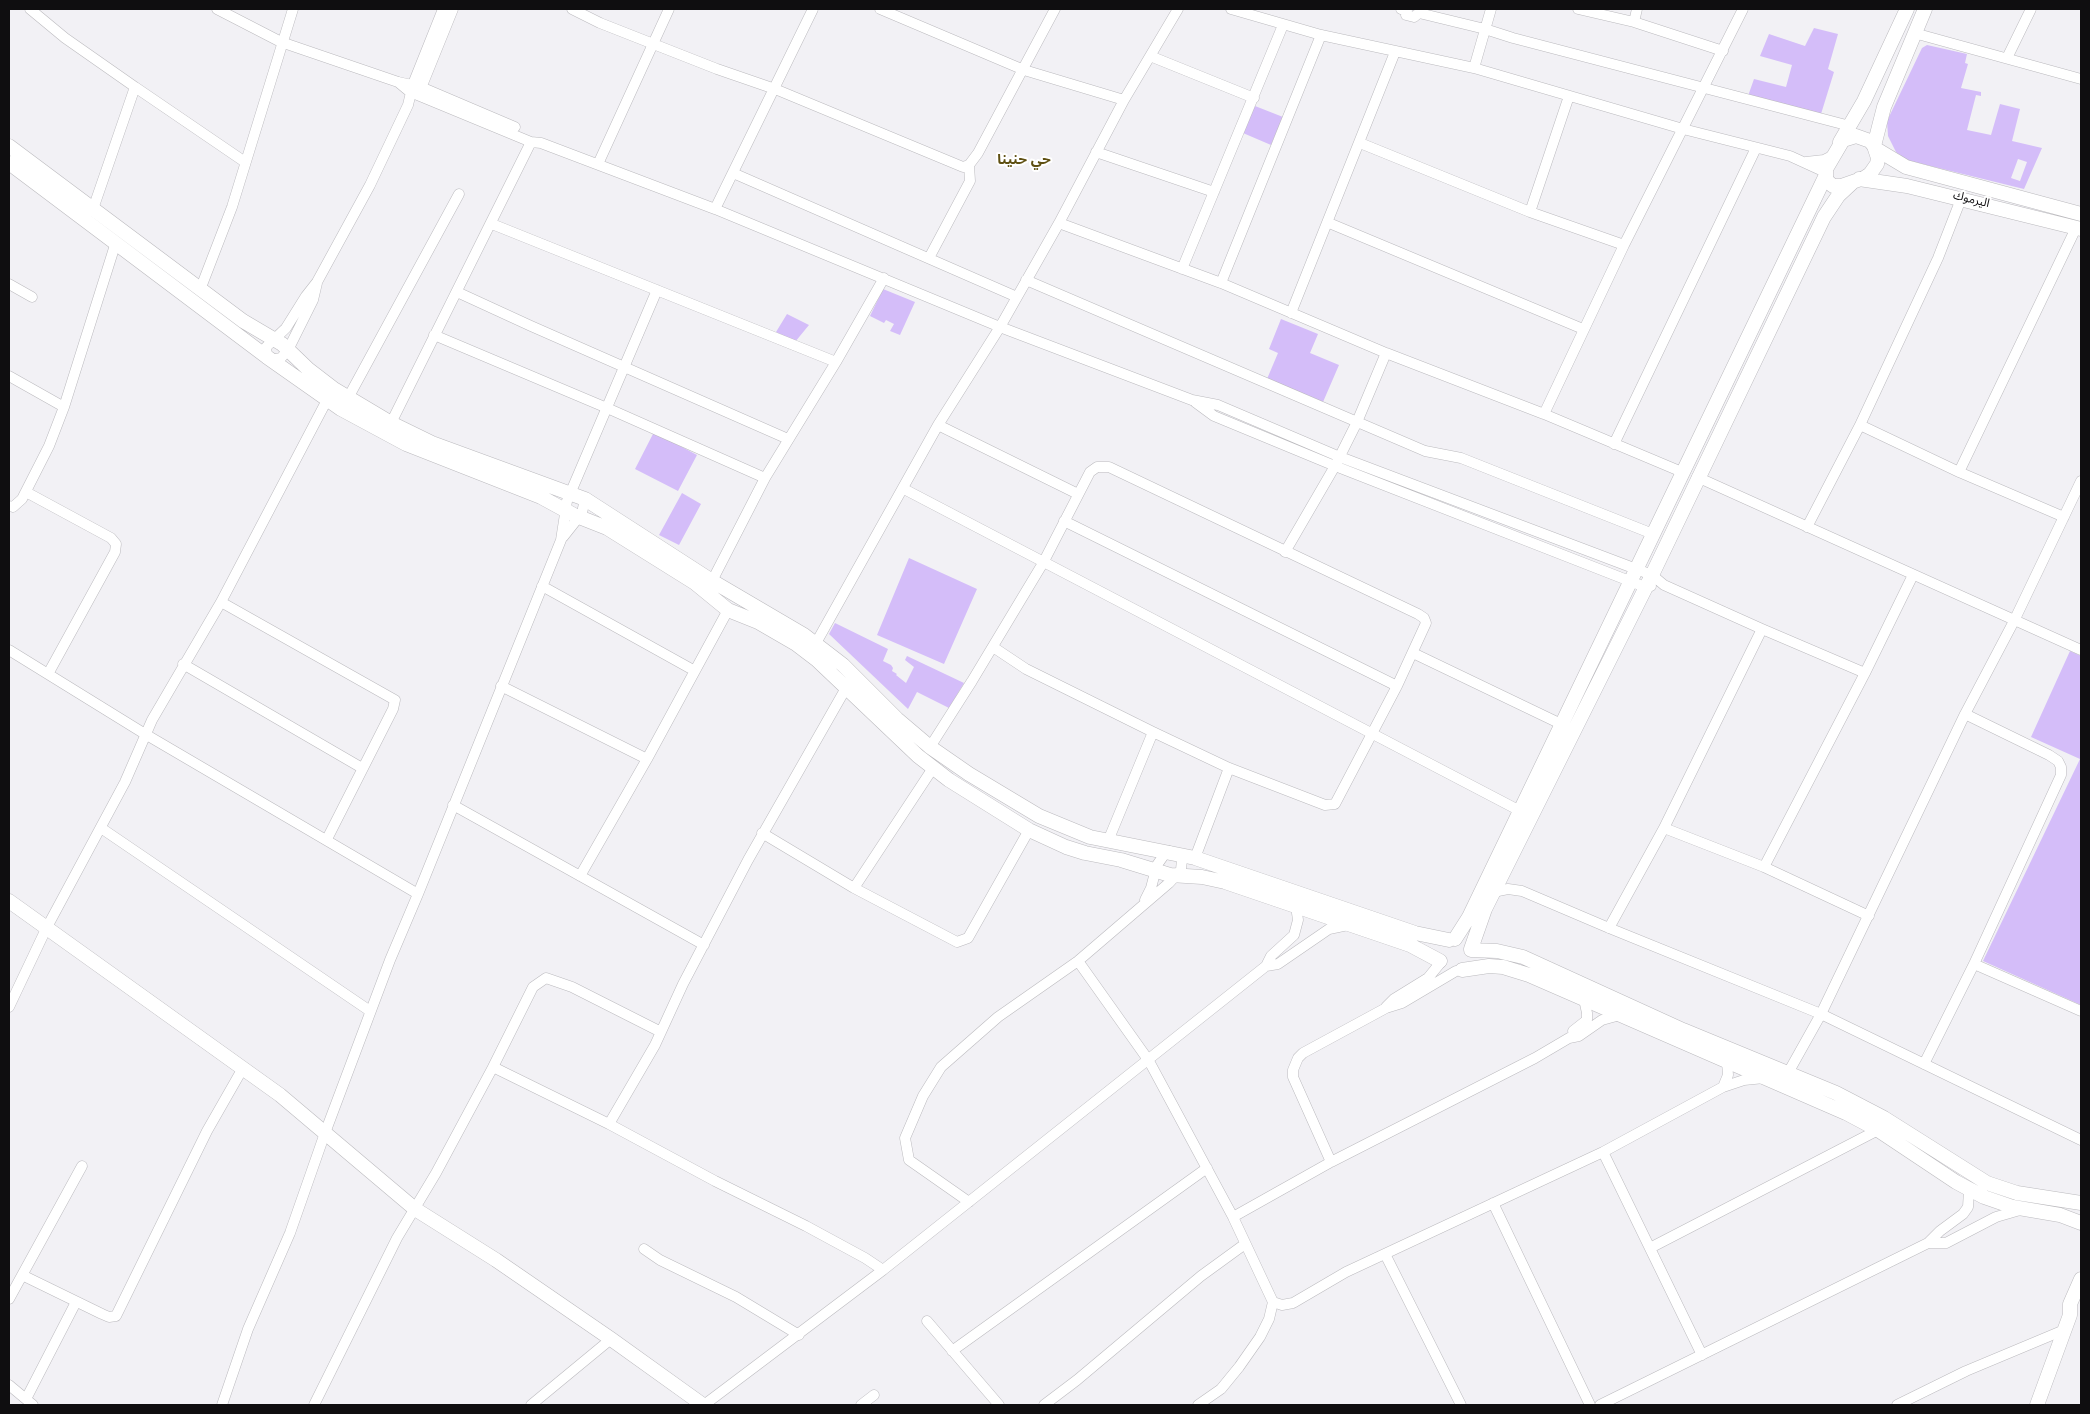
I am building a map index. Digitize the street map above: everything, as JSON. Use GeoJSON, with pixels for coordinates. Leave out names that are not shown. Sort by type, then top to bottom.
{"type":"FeatureCollection","features":[{"type":"Feature","properties":{"kind":"street"},"geometry":{"type":"LineString","coordinates":[[30,9],[65,38],[245,162]]}},
{"type":"Feature","properties":{"kind":"street"},"geometry":{"type":"LineString","coordinates":[[217,9],[281,42],[398,82],[534,136],[536,142],[434,335],[391,423]]}},
{"type":"Feature","properties":{"kind":"street"},"geometry":{"type":"LineString","coordinates":[[200,290],[232,207],[292,9]]}},
{"type":"Feature","properties":{"kind":"street"},"geometry":{"type":"LineString","coordinates":[[415,89],[443,9]]}},
{"type":"Feature","properties":{"kind":"street"},"geometry":{"type":"LineString","coordinates":[[269,358],[266,347],[286,328],[317,282],[370,185],[452,9]]}},
{"type":"Feature","properties":{"kind":"street"},"geometry":{"type":"LineString","coordinates":[[572,9],[600,23],[716,70],[775,89],[963,167],[969,165],[978,153],[1055,9]]}},
{"type":"Feature","properties":{"kind":"street"},"geometry":{"type":"LineString","coordinates":[[598,164],[669,9]]}},
{"type":"Feature","properties":{"kind":"street"},"geometry":{"type":"LineString","coordinates":[[715,209],[813,9]]}},
{"type":"Feature","properties":{"kind":"street"},"geometry":{"type":"LineString","coordinates":[[880,9],[1024,70],[1124,100]]}},
{"type":"Feature","properties":{"kind":"street"},"geometry":{"type":"LineString","coordinates":[[816,643],[904,489],[938,425],[1000,327],[1059,223],[1124,100],[1178,9]]}},
{"type":"Feature","properties":{"kind":"street"},"geometry":{"type":"LineString","coordinates":[[1230,9],[1321,35],[1474,68],[1683,129],[1790,156],[1806,162],[1825,174],[1829,184],[1837,187],[1870,174],[1874,170],[1878,158],[1875,147],[1870,140],[1856,136],[1843,140],[1824,160],[1806,162]]}},
{"type":"Feature","properties":{"kind":"street"},"geometry":{"type":"LineString","coordinates":[[1401,9],[1407,10],[1406,15],[1414,17],[1419,12],[1850,126]]}},
{"type":"Feature","properties":{"kind":"street"},"geometry":{"type":"LineString","coordinates":[[1474,68],[1491,9]]}},
{"type":"Feature","properties":{"kind":"street"},"geometry":{"type":"LineString","coordinates":[[1578,9],[1634,22],[1723,51]]}},
{"type":"Feature","properties":{"kind":"street"},"geometry":{"type":"LineString","coordinates":[[1634,22],[1637,9]]}},
{"type":"Feature","properties":{"kind":"street"},"geometry":{"type":"LineString","coordinates":[[1544,414],[1624,245],[1743,9]]}},
{"type":"Feature","properties":{"kind":"street"},"geometry":{"type":"LineString","coordinates":[[1386,1008],[1394,999],[1428,978],[1440,961],[1440,949],[1452,940],[1488,890],[1500,864],[1519,810],[1633,576],[1835,150],[1864,101],[1907,9]]}},
{"type":"Feature","properties":{"kind":"street"},"geometry":{"type":"LineString","coordinates":[[1875,147],[1882,115],[1925,9]]}},
{"type":"Feature","properties":{"kind":"street"},"geometry":{"type":"LineString","coordinates":[[2007,58],[2031,9]]}},
{"type":"Feature","properties":{"kind":"street"},"geometry":{"type":"LineString","coordinates":[[1182,269],[1283,25]]}},
{"type":"Feature","properties":{"kind":"street"},"geometry":{"type":"LineString","coordinates":[[1914,33],[2081,79]]}},
{"type":"Feature","properties":{"kind":"street"},"geometry":{"type":"LineString","coordinates":[[1221,284],[1321,35]]}},
{"type":"Feature","properties":{"kind":"street"},"geometry":{"type":"LineString","coordinates":[[1291,314],[1395,52]]}},
{"type":"Feature","properties":{"kind":"street"},"geometry":{"type":"LineString","coordinates":[[1150,56],[1254,98]]}},
{"type":"Feature","properties":{"kind":"street"},"geometry":{"type":"LineString","coordinates":[[93,209],[135,87]]}},
{"type":"Feature","properties":{"kind":"street"},"geometry":{"type":"LineString","coordinates":[[1530,212],[1569,96]]}},
{"type":"Feature","properties":{"kind":"street"},"geometry":{"type":"LineString","coordinates":[[536,142],[715,209],[1000,327],[1192,400],[1218,405],[1338,461],[1633,576],[1664,585],[1866,673]]}},
{"type":"Feature","properties":{"kind":"street"},"geometry":{"type":"LineString","coordinates":[[1360,143],[1530,212],[1624,245]]}},
{"type":"Feature","properties":{"kind":"street"},"geometry":{"type":"LineString","coordinates":[[9,146],[200,290],[243,321],[274,339],[321,380],[348,398],[391,423],[454,452],[571,493],[585,500],[736,596],[792,627],[816,643],[930,746],[969,774],[1039,816],[1073,831],[1108,841],[1174,852],[1195,858],[1415,933],[1462,940],[1471,950],[1498,951],[1524,957],[1683,1030],[1836,1093],[1869,1109],[1987,1183],[2017,1193],[2081,1203]]}},
{"type":"Feature","properties":{"kind":"street"},"geometry":{"type":"LineString","coordinates":[[1875,147],[1906,167],[2081,214]]}},
{"type":"Feature","properties":{"kind":"street"},"geometry":{"type":"LineString","coordinates":[[1614,444],[1756,148]]}},
{"type":"Feature","properties":{"kind":"street"},"geometry":{"type":"LineString","coordinates":[[1096,152],[1214,192]]}},
{"type":"Feature","properties":{"kind":"street"},"geometry":{"type":"LineString","coordinates":[[9,163],[327,400],[406,444],[541,497],[579,517],[597,523],[695,584],[728,610],[768,626],[796,644],[817,660],[902,743],[933,768],[1029,830],[1066,847],[1177,875],[1214,879],[1296,906],[1410,945],[1440,961],[1444,967],[1459,971],[1489,966],[1516,970],[1838,1109],[1878,1130],[1969,1190],[1998,1202],[2060,1215],[2081,1223]]}},
{"type":"Feature","properties":{"kind":"street"},"geometry":{"type":"LineString","coordinates":[[929,258],[970,181],[969,165]]}},
{"type":"Feature","properties":{"kind":"street"},"geometry":{"type":"LineString","coordinates":[[733,172],[1016,298]]}},
{"type":"Feature","properties":{"kind":"street"},"geometry":{"type":"LineString","coordinates":[[1500,864],[1532,816],[1649,581],[1824,217],[1838,196],[1856,180]]}},
{"type":"Feature","properties":{"kind":"street","name":"اليرموك"},"geometry":{"type":"LineString","coordinates":[[1856,180],[1895,184],[2079,229]]}},
{"type":"Feature","properties":{"kind":"street"},"geometry":{"type":"LineString","coordinates":[[348,398],[459,194]]}},
{"type":"Feature","properties":{"kind":"street"},"geometry":{"type":"LineString","coordinates":[[1807,527],[1860,425],[1938,258],[1961,199]]}},
{"type":"Feature","properties":{"kind":"street"},"geometry":{"type":"LineString","coordinates":[[1329,222],[1583,329]]}},
{"type":"Feature","properties":{"kind":"street"},"geometry":{"type":"LineString","coordinates":[[1059,223],[1221,284],[1386,353],[1544,414],[1682,472]]}},
{"type":"Feature","properties":{"kind":"street"},"geometry":{"type":"LineString","coordinates":[[492,224],[836,362]]}},
{"type":"Feature","properties":{"kind":"street"},"geometry":{"type":"LineString","coordinates":[[1959,472],[2079,229]]}},
{"type":"Feature","properties":{"kind":"street"},"geometry":{"type":"LineString","coordinates":[[9,506],[18,504],[26,492],[49,446],[64,407],[116,242]]}},
{"type":"Feature","properties":{"kind":"street"},"geometry":{"type":"LineString","coordinates":[[712,581],[765,478],[836,362],[884,278]]}},
{"type":"Feature","properties":{"kind":"street"},"geometry":{"type":"LineString","coordinates":[[1026,280],[1425,451],[1461,458],[1653,534]]}},
{"type":"Feature","properties":{"kind":"street"},"geometry":{"type":"LineString","coordinates":[[269,358],[281,358],[288,350],[313,300],[317,282]]}},
{"type":"Feature","properties":{"kind":"street"},"geometry":{"type":"LineString","coordinates":[[9,284],[32,297]]}},
{"type":"Feature","properties":{"kind":"street"},"geometry":{"type":"LineString","coordinates":[[222,1405],[248,1329],[290,1233],[370,1012],[561,540],[565,510],[571,493],[657,290]]}},
{"type":"Feature","properties":{"kind":"street"},"geometry":{"type":"LineString","coordinates":[[457,292],[788,439]]}},
{"type":"Feature","properties":{"kind":"street"},"geometry":{"type":"LineString","coordinates":[[434,335],[607,408],[765,478]]}},
{"type":"Feature","properties":{"kind":"street"},"geometry":{"type":"LineString","coordinates":[[1285,552],[1338,461],[1357,422],[1386,353]]}},
{"type":"Feature","properties":{"kind":"street"},"geometry":{"type":"LineString","coordinates":[[9,376],[64,407]]}},
{"type":"Feature","properties":{"kind":"street"},"geometry":{"type":"LineString","coordinates":[[9,1007],[46,929],[101,828],[132,766],[145,734],[183,664],[220,602],[327,400]]}},
{"type":"Feature","properties":{"kind":"street"},"geometry":{"type":"LineString","coordinates":[[938,425],[1078,494]]}},
{"type":"Feature","properties":{"kind":"street"},"geometry":{"type":"LineString","coordinates":[[1860,425],[1959,472],[2064,516]]}},
{"type":"Feature","properties":{"kind":"street"},"geometry":{"type":"LineString","coordinates":[[930,746],[993,647],[1043,563],[1092,470],[1103,466],[1110,467],[1424,618],[1426,622],[1397,686],[1335,804],[1325,805],[1229,768],[1153,732],[1026,669],[993,647]]}},
{"type":"Feature","properties":{"kind":"street"},"geometry":{"type":"LineString","coordinates":[[1698,477],[2081,650]]}},
{"type":"Feature","properties":{"kind":"street"},"geometry":{"type":"LineString","coordinates":[[1788,1073],[1821,1014],[1965,714],[2014,621],[2081,481]]}},
{"type":"Feature","properties":{"kind":"street"},"geometry":{"type":"LineString","coordinates":[[904,489],[1372,735],[1532,816]]}},
{"type":"Feature","properties":{"kind":"street"},"geometry":{"type":"LineString","coordinates":[[26,492],[111,538],[116,544],[115,552],[48,674]]}},
{"type":"Feature","properties":{"kind":"street"},"geometry":{"type":"LineString","coordinates":[[561,540],[579,517],[584,508],[585,500]]}},
{"type":"Feature","properties":{"kind":"street"},"geometry":{"type":"LineString","coordinates":[[1064,521],[1397,686]]}},
{"type":"Feature","properties":{"kind":"street"},"geometry":{"type":"LineString","coordinates":[[1764,866],[1866,673],[1913,575]]}},
{"type":"Feature","properties":{"kind":"street"},"geometry":{"type":"LineString","coordinates":[[542,586],[695,671]]}},
{"type":"Feature","properties":{"kind":"street"},"geometry":{"type":"LineString","coordinates":[[580,876],[648,759],[728,610],[741,605],[736,596]]}},
{"type":"Feature","properties":{"kind":"street"},"geometry":{"type":"LineString","coordinates":[[220,602],[395,700],[393,709],[327,839]]}},
{"type":"Feature","properties":{"kind":"street"},"geometry":{"type":"LineString","coordinates":[[1609,928],[1664,828],[1762,629]]}},
{"type":"Feature","properties":{"kind":"street"},"geometry":{"type":"LineString","coordinates":[[9,650],[145,734],[418,894]]}},
{"type":"Feature","properties":{"kind":"street"},"geometry":{"type":"LineString","coordinates":[[1413,653],[1561,724]]}},
{"type":"Feature","properties":{"kind":"street"},"geometry":{"type":"LineString","coordinates":[[183,664],[362,768]]}},
{"type":"Feature","properties":{"kind":"street"},"geometry":{"type":"LineString","coordinates":[[501,686],[648,759]]}},
{"type":"Feature","properties":{"kind":"street"},"geometry":{"type":"LineString","coordinates":[[609,1124],[661,1032],[762,833],[846,688]]}},
{"type":"Feature","properties":{"kind":"street"},"geometry":{"type":"LineString","coordinates":[[1924,1064],[1974,964],[2061,775],[2061,767],[2058,761],[2049,754],[1965,714]]}},
{"type":"Feature","properties":{"kind":"street"},"geometry":{"type":"LineString","coordinates":[[1108,841],[1153,732]]}},
{"type":"Feature","properties":{"kind":"street"},"geometry":{"type":"LineString","coordinates":[[854,888],[933,768]]}},
{"type":"Feature","properties":{"kind":"street"},"geometry":{"type":"LineString","coordinates":[[1195,858],[1229,768]]}},
{"type":"Feature","properties":{"kind":"street"},"geometry":{"type":"LineString","coordinates":[[453,805],[704,945]]}},
{"type":"Feature","properties":{"kind":"street"},"geometry":{"type":"LineString","coordinates":[[101,828],[370,1012]]}},
{"type":"Feature","properties":{"kind":"street"},"geometry":{"type":"LineString","coordinates":[[1664,828],[1764,866],[1869,916]]}},
{"type":"Feature","properties":{"kind":"street"},"geometry":{"type":"LineString","coordinates":[[762,833],[854,888],[953,941],[965,941],[971,935],[1029,830]]}},
{"type":"Feature","properties":{"kind":"street"},"geometry":{"type":"LineString","coordinates":[[1143,903],[1151,888],[1155,870],[1160,859],[1174,852]]}},
{"type":"Feature","properties":{"kind":"street"},"geometry":{"type":"LineString","coordinates":[[970,1202],[909,1160],[904,1138],[923,1096],[940,1067],[998,1017],[1078,961],[1177,875],[1183,865],[1174,852]]}},
{"type":"Feature","properties":{"kind":"street"},"geometry":{"type":"LineString","coordinates":[[1500,864],[1522,891]]}},
{"type":"Feature","properties":{"kind":"street"},"geometry":{"type":"LineString","coordinates":[[1488,890],[1508,888],[1522,891],[1821,1014],[2081,1140]]}},
{"type":"Feature","properties":{"kind":"street"},"geometry":{"type":"LineString","coordinates":[[1331,1162],[1296,1084],[1293,1070],[1294,1064],[1303,1053],[1386,1008],[1402,1003],[1459,971],[1470,962],[1471,950],[1488,890]]}},
{"type":"Feature","properties":{"kind":"street"},"geometry":{"type":"LineString","coordinates":[[9,901],[280,1095],[415,1209],[496,1260],[703,1405],[799,1335],[883,1270],[1149,1061],[1266,966],[1272,956],[1294,935],[1298,920],[1296,906]]}},
{"type":"Feature","properties":{"kind":"street"},"geometry":{"type":"LineString","coordinates":[[1266,966],[1278,964],[1329,929],[1348,925]]}},
{"type":"Feature","properties":{"kind":"street"},"geometry":{"type":"LineString","coordinates":[[1078,961],[1149,1061],[1233,1217],[1274,1302],[1282,1305],[1293,1303],[1346,1272],[1603,1152],[1723,1087],[1744,1080],[1765,1078]]}},
{"type":"Feature","properties":{"kind":"street"},"geometry":{"type":"LineString","coordinates":[[1974,964],[2081,1011]]}},
{"type":"Feature","properties":{"kind":"street"},"geometry":{"type":"LineString","coordinates":[[314,1405],[397,1238],[493,1067],[533,987],[546,978],[572,987],[661,1032]]}},
{"type":"Feature","properties":{"kind":"street"},"geometry":{"type":"LineString","coordinates":[[1569,1038],[1573,1031],[1586,1020],[1587,1012],[1584,999]]}},
{"type":"Feature","properties":{"kind":"street"},"geometry":{"type":"LineString","coordinates":[[1233,1217],[1331,1162],[1535,1058],[1569,1038],[1579,1036],[1602,1020],[1620,1015]]}},
{"type":"Feature","properties":{"kind":"street"},"geometry":{"type":"LineString","coordinates":[[1723,1087],[1728,1075],[1727,1062]]}},
{"type":"Feature","properties":{"kind":"street"},"geometry":{"type":"LineString","coordinates":[[493,1067],[609,1124],[715,1181],[806,1226],[883,1270]]}},
{"type":"Feature","properties":{"kind":"street"},"geometry":{"type":"LineString","coordinates":[[22,1275],[109,1317],[118,1314],[207,1131],[242,1068]]}},
{"type":"Feature","properties":{"kind":"street"},"geometry":{"type":"LineString","coordinates":[[1650,1248],[1878,1130]]}},
{"type":"Feature","properties":{"kind":"street"},"geometry":{"type":"LineString","coordinates":[[1603,1152],[1702,1355]]}},
{"type":"Feature","properties":{"kind":"street"},"geometry":{"type":"LineString","coordinates":[[9,1299],[82,1166]]}},
{"type":"Feature","properties":{"kind":"street"},"geometry":{"type":"LineString","coordinates":[[952,1351],[1206,1168]]}},
{"type":"Feature","properties":{"kind":"street"},"geometry":{"type":"LineString","coordinates":[[1600,1405],[1928,1243],[1936,1234],[1964,1214],[1968,1207],[1969,1190]]}},
{"type":"Feature","properties":{"kind":"street"},"geometry":{"type":"LineString","coordinates":[[1494,1204],[1590,1405]]}},
{"type":"Feature","properties":{"kind":"street"},"geometry":{"type":"LineString","coordinates":[[1928,1243],[1946,1242],[1996,1217],[2029,1210]]}},
{"type":"Feature","properties":{"kind":"street"},"geometry":{"type":"LineString","coordinates":[[1044,1405],[1077,1380],[1201,1276],[1245,1244]]}},
{"type":"Feature","properties":{"kind":"street"},"geometry":{"type":"LineString","coordinates":[[644,1249],[660,1260],[736,1297],[799,1335]]}},
{"type":"Feature","properties":{"kind":"street"},"geometry":{"type":"LineString","coordinates":[[1385,1254],[1461,1405]]}},
{"type":"Feature","properties":{"kind":"street"},"geometry":{"type":"LineString","coordinates":[[2037,1405],[2070,1315],[2070,1304],[2081,1279]]}},
{"type":"Feature","properties":{"kind":"street"},"geometry":{"type":"LineString","coordinates":[[2070,1315],[2078,1308],[2081,1301]]}},
{"type":"Feature","properties":{"kind":"street"},"geometry":{"type":"LineString","coordinates":[[9,1385],[30,1402],[76,1302]]}},
{"type":"Feature","properties":{"kind":"street"},"geometry":{"type":"LineString","coordinates":[[1198,1405],[1221,1389],[1239,1367],[1260,1337],[1269,1319],[1274,1302]]}},
{"type":"Feature","properties":{"kind":"street"},"geometry":{"type":"LineString","coordinates":[[927,1321],[999,1405]]}},
{"type":"Feature","properties":{"kind":"street"},"geometry":{"type":"LineString","coordinates":[[1897,1405],[1966,1371],[2064,1330]]}},
{"type":"Feature","properties":{"kind":"street"},"geometry":{"type":"LineString","coordinates":[[531,1405],[611,1339]]}},
{"type":"Feature","properties":{"kind":"street"},"geometry":{"type":"LineString","coordinates":[[861,1405],[874,1395]]}},
{"type":"Feature","properties":{"kind":"shaded area"},"geometry":{"type":"Polygon","coordinates":[[[1814,28],[1838,34],[1828,69],[1834,72],[1821,114],[1748,96],[1754,79],[1786,87],[1792,65],[1760,56],[1769,34],[1805,46],[1814,28]]]}},
{"type":"Feature","properties":{"kind":"shaded area"},"geometry":{"type":"Polygon","coordinates":[[[1927,45],[1967,54],[1965,63],[1968,64],[1961,88],[1981,92],[1981,96],[1976,95],[1967,130],[1991,135],[2000,104],[2020,109],[2012,141],[2042,148],[2024,189],[1906,160],[1896,152],[1888,136],[1887,121],[1922,48],[1927,45]],[[2018,159],[2011,178],[2020,181],[2027,162],[2018,159]]]}},
{"type":"Feature","properties":{"kind":"shaded area"},"geometry":{"type":"Polygon","coordinates":[[[1255,106],[1283,117],[1271,145],[1243,133],[1255,106]]]}},
{"type":"Feature","properties":{"kind":"shaded area"},"geometry":{"type":"Polygon","coordinates":[[[883,289],[915,302],[900,335],[890,331],[894,324],[886,320],[884,323],[870,316],[883,289]]]}},
{"type":"Feature","properties":{"kind":"shaded area"},"geometry":{"type":"Polygon","coordinates":[[[787,314],[809,325],[795,342],[776,332],[787,314]]]}},
{"type":"Feature","properties":{"kind":"shaded area"},"geometry":{"type":"Polygon","coordinates":[[[1281,319],[1318,334],[1310,353],[1339,365],[1323,402],[1267,379],[1278,353],[1269,349],[1281,319]]]}},
{"type":"Feature","properties":{"kind":"shaded area"},"geometry":{"type":"Polygon","coordinates":[[[654,432],[697,455],[678,491],[635,469],[654,432]]]}},
{"type":"Feature","properties":{"kind":"shaded area"},"geometry":{"type":"Polygon","coordinates":[[[682,493],[701,504],[679,545],[659,535],[682,493]]]}},
{"type":"Feature","properties":{"kind":"shaded area"},"geometry":{"type":"Polygon","coordinates":[[[909,558],[977,589],[944,664],[877,635],[909,558]]]}},
{"type":"Feature","properties":{"kind":"shaded area"},"geometry":{"type":"Polygon","coordinates":[[[835,623],[888,649],[883,661],[891,665],[892,671],[906,683],[914,667],[905,660],[907,656],[964,683],[949,708],[917,692],[908,709],[829,634],[835,623]]]}},
{"type":"Feature","properties":{"kind":"shaded area"},"geometry":{"type":"Polygon","coordinates":[[[2070,651],[2081,656],[2081,1005],[1983,961],[2080,759],[2031,737],[2070,651]]]}},
{"type":"Feature","properties":{"kind":"district","name":"حي حنينا"},"geometry":{"type":"Point","coordinates":[1024,162]}}]}
